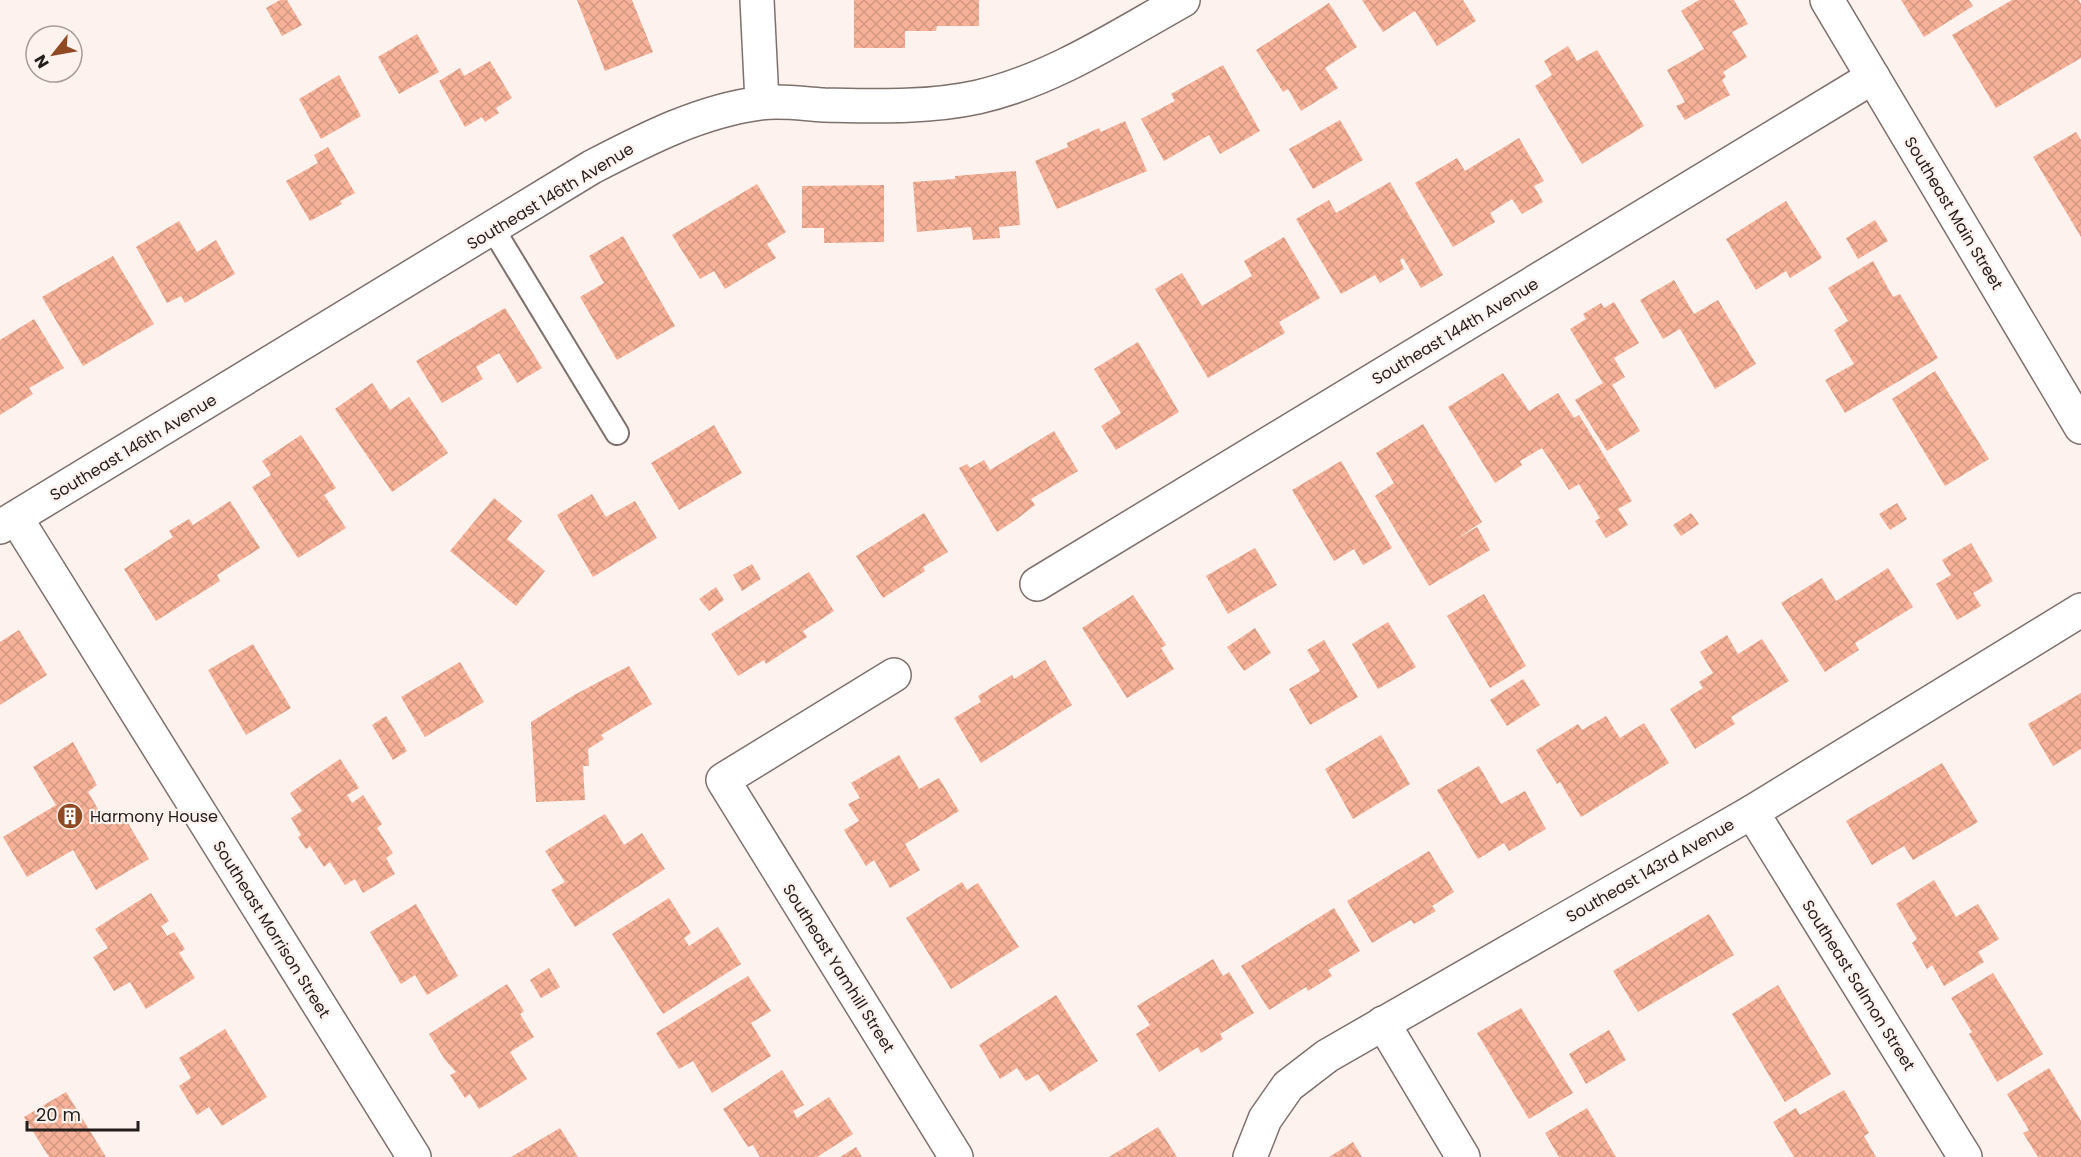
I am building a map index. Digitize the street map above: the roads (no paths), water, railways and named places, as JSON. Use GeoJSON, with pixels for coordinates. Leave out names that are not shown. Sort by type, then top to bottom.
{"type":"FeatureCollection","features":[{"type":"Feature","properties":{"kind":"street"},"geometry":{"type":"LineString","coordinates":[[757,0],[762,102]]}},
{"type":"Feature","properties":{"kind":"street","name":"Southeast 146th Avenue"},"geometry":{"type":"LineString","coordinates":[[8,523],[592,167],[657,134],[704,115],[762,102],[881,106],[928,104],[986,95],[1015,87],[1074,61],[1183,0]]}},
{"type":"Feature","properties":{"kind":"street","name":"Southeast Main Street"},"geometry":{"type":"LineString","coordinates":[[1827,0],[2081,427]]}},
{"type":"Feature","properties":{"kind":"street","name":"Southeast 144th Avenue"},"geometry":{"type":"LineString","coordinates":[[1037,584],[1873,77]]}},
{"type":"Feature","properties":{"kind":"street","name":"Southeast Morrison Street"},"geometry":{"type":"LineString","coordinates":[[8,523],[414,1157]]}},
{"type":"Feature","properties":{"kind":"street","name":"Southeast 143rd Avenue"},"geometry":{"type":"LineString","coordinates":[[1250,1157],[1265,1119],[1288,1086],[1327,1056],[1752,812],[2081,610]]}},
{"type":"Feature","properties":{"kind":"street","name":"Southeast Yamhill Street"},"geometry":{"type":"LineString","coordinates":[[894,675],[723,780],[956,1157]]}},
{"type":"Feature","properties":{"kind":"street","name":"Southeast Salmon Street"},"geometry":{"type":"LineString","coordinates":[[1752,812],[1965,1157]]}},
{"type":"Feature","properties":{"kind":"street"},"geometry":{"type":"LineString","coordinates":[[1383,1023],[1463,1157]]}},
{"type":"Feature","properties":{"kind":"lane"},"geometry":{"type":"LineString","coordinates":[[493,229],[617,433]]}},
{"type":"Feature","properties":{"kind":"place","name":"Harmony House"},"geometry":{"type":"Point","coordinates":[70,816]}}]}
